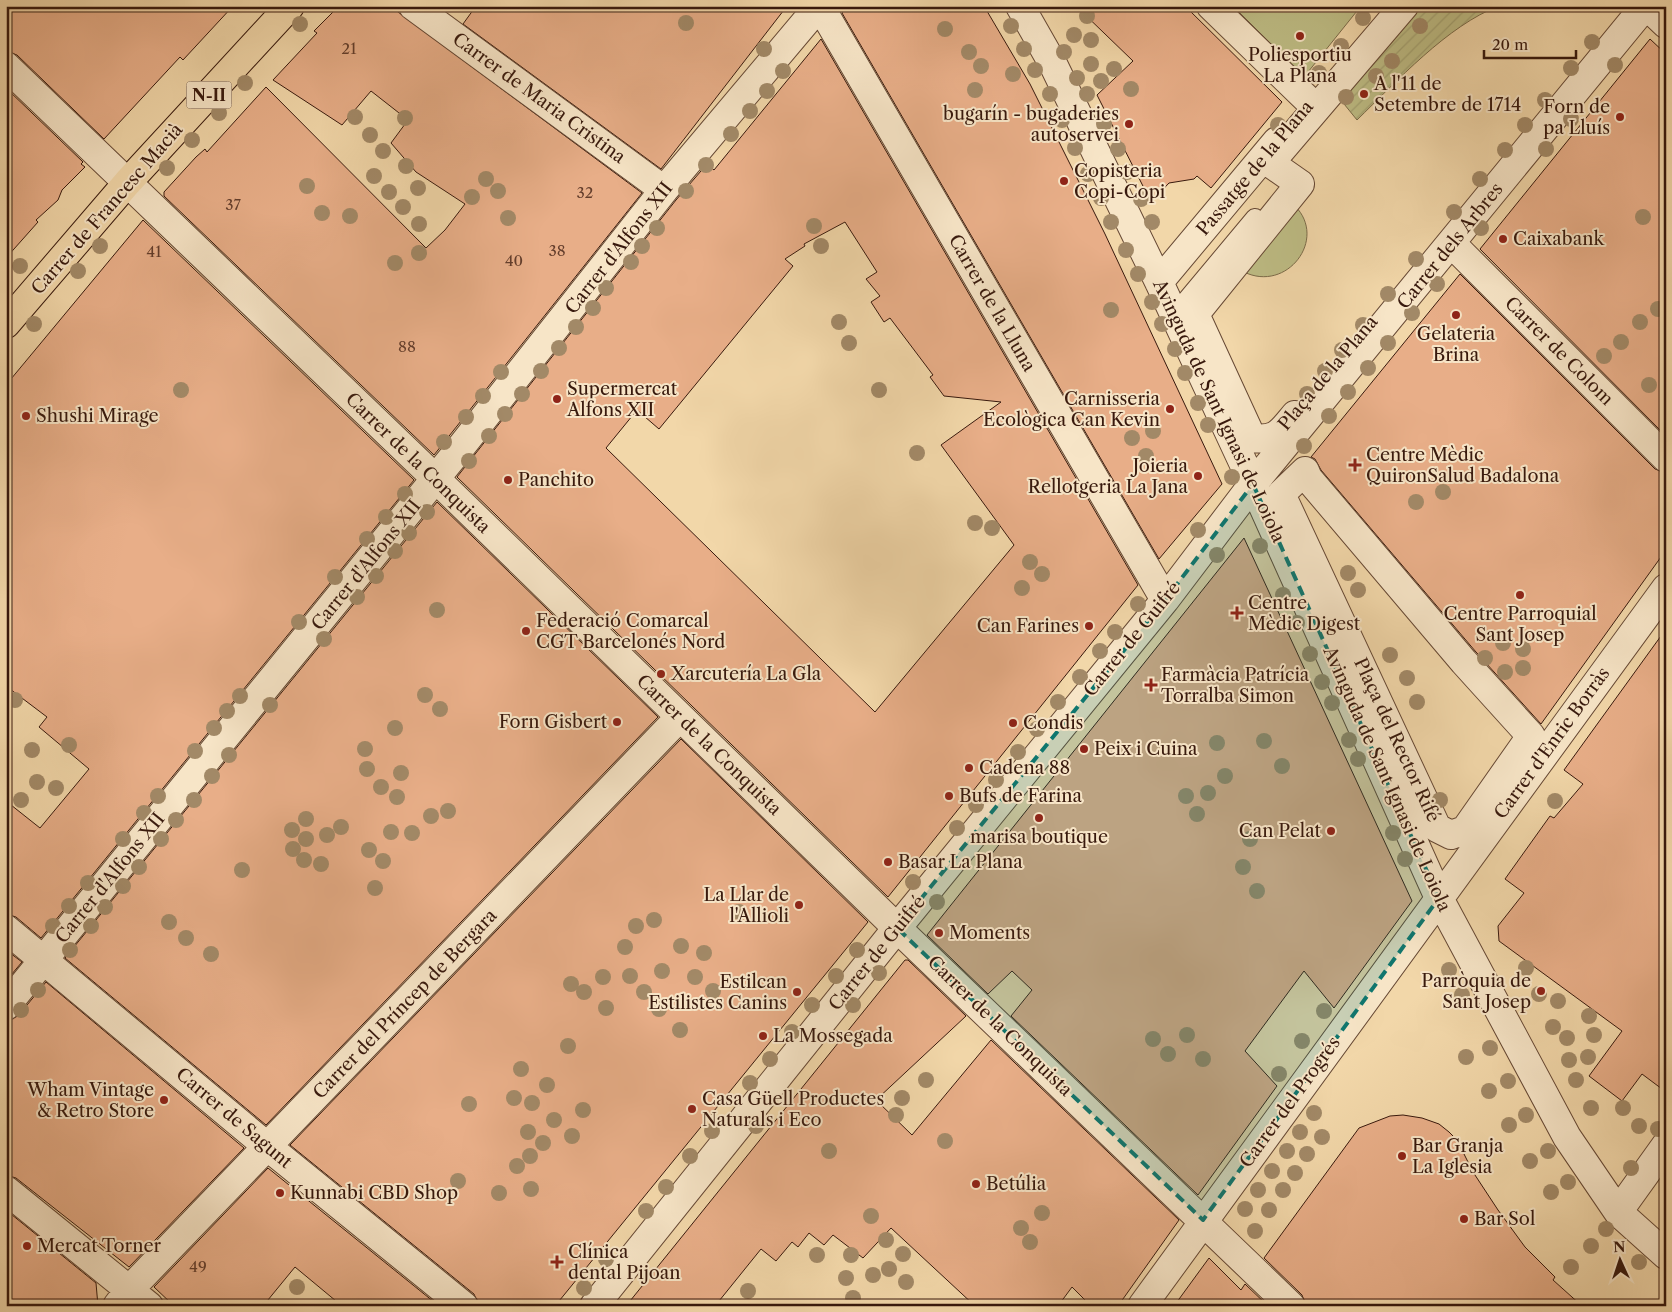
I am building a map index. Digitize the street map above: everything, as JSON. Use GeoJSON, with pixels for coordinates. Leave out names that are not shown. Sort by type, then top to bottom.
{"type":"FeatureCollection","features":[{"type":"Feature","properties":{"kind":"main road","name":"Carrer de Francesc Macià"},"geometry":{"type":"LineString","coordinates":[[6,324],[127,183],[290,6]]}},
{"type":"Feature","properties":{"kind":"street","name":"Carrer de Maria Cristina"},"geometry":{"type":"LineString","coordinates":[[413,6],[664,190]]}},
{"type":"Feature","properties":{"kind":"street","name":"Carrer d'Alfons XII"},"geometry":{"type":"LineString","coordinates":[[6,1006],[436,479],[664,190],[820,6]]}},
{"type":"Feature","properties":{"kind":"street","name":"Carrer de la Lluna"},"geometry":{"type":"LineString","coordinates":[[820,6],[1165,600]]}},
{"type":"Feature","properties":{"kind":"street","name":"Avinguda de Sant Ignasi de Loiola"},"geometry":{"type":"LineString","coordinates":[[1020,6],[1053,64],[1159,282],[1253,484],[1439,898],[1567,1137],[1618,1212],[1666,1256]]}},
{"type":"Feature","properties":{"kind":"street"},"geometry":{"type":"LineString","coordinates":[[1210,6],[1310,102]]}},
{"type":"Feature","properties":{"kind":"street","name":"Passatge de la Plana"},"geometry":{"type":"LineString","coordinates":[[1159,282],[1310,102],[1387,6]]}},
{"type":"Feature","properties":{"kind":"street"},"geometry":{"type":"LineString","coordinates":[[1290,178],[1270,163],[1404,6]]}},
{"type":"Feature","properties":{"kind":"street","name":"Plaça de la Plana"},"geometry":{"type":"LineString","coordinates":[[1290,178],[1300,184],[1195,314],[1252,438],[1266,440],[1274,437],[1282,430],[1625,6]]}},
{"type":"Feature","properties":{"kind":"street"},"geometry":{"type":"LineString","coordinates":[[1646,6],[1666,24]]}},
{"type":"Feature","properties":{"kind":"street","name":"Carrer dels Arbres"},"geometry":{"type":"LineString","coordinates":[[1253,484],[1646,6]]}},
{"type":"Feature","properties":{"kind":"street","name":"Carrer de la Conquista"},"geometry":{"type":"LineString","coordinates":[[6,66],[436,479],[897,928],[1292,1306]]}},
{"type":"Feature","properties":{"kind":"street","name":"Carrer de Colom"},"geometry":{"type":"LineString","coordinates":[[1452,244],[1666,458]]}},
{"type":"Feature","properties":{"kind":"street","name":"Plaça del Rector Rifé"},"geometry":{"type":"LineString","coordinates":[[1306,471],[1308,478],[1458,655],[1531,736],[1465,830],[1451,835],[1437,828],[1281,494],[1306,471]]}},
{"type":"Feature","properties":{"kind":"street","name":"Carrer de Guifré"},"geometry":{"type":"LineString","coordinates":[[594,1306],[897,928],[1165,600],[1253,484]]}},
{"type":"Feature","properties":{"kind":"street","name":"Carrer d'Enric Borràs"},"geometry":{"type":"LineString","coordinates":[[1439,898],[1666,588]]}},
{"type":"Feature","properties":{"kind":"street","name":"Carrer del Príncep de Bergara"},"geometry":{"type":"LineString","coordinates":[[132,1301],[268,1147],[680,717]]}},
{"type":"Feature","properties":{"kind":"street","name":"Carrer del Progrés"},"geometry":{"type":"LineString","coordinates":[[1142,1306],[1439,898]]}},
{"type":"Feature","properties":{"kind":"street","name":"Carrer de Sagunt"},"geometry":{"type":"LineString","coordinates":[[6,929],[268,1147],[464,1306]]}},
{"type":"Feature","properties":{"kind":"street"},"geometry":{"type":"LineString","coordinates":[[1618,1212],[1666,1145]]}},
{"type":"Feature","properties":{"kind":"street"},"geometry":{"type":"LineString","coordinates":[[6,1190],[132,1301]]}},
{"type":"Feature","properties":{"kind":"lane"},"geometry":{"type":"LineString","coordinates":[[1174,315],[1290,178]]}},
{"type":"Feature","properties":{"kind":"highlighted area"},"geometry":{"type":"Polygon","coordinates":[[[1253,484],[1439,898],[1203,1220],[897,928],[1165,600],[1253,484]]]}},
{"type":"Feature","properties":{"kind":"shaded area","name":"Poliesportiu La Plana"},"geometry":{"type":"Polygon","coordinates":[[[1233,6],[1361,6],[1304,77],[1233,6]]]}},
{"type":"Feature","properties":{"kind":"shaded area"},"geometry":{"type":"Polygon","coordinates":[[[1416,6],[1499,6],[1461,26],[1442,40],[1357,120],[1340,99],[1416,6]]]}},
{"type":"Feature","properties":{"kind":"shaded area"},"geometry":{"type":"Polygon","coordinates":[[[1295,206],[1304,219],[1307,233],[1305,247],[1298,259],[1288,269],[1275,275],[1260,277],[1244,272],[1295,206]]]}},
{"type":"Feature","properties":{"kind":"building"},"geometry":{"type":"Polygon","coordinates":[[[6,6],[233,6],[183,60],[180,57],[104,139],[17,55],[6,51],[6,6]]]}},
{"type":"Feature","properties":{"kind":"building"},"geometry":{"type":"Polygon","coordinates":[[[339,6],[390,6],[642,193],[434,455],[164,196],[164,192],[196,157],[205,149],[207,152],[266,87],[426,248],[445,230],[465,204],[416,172],[391,143],[408,120],[371,91],[342,125],[273,80],[317,33],[314,31],[339,6]]]}},
{"type":"Feature","properties":{"kind":"building"},"geometry":{"type":"Polygon","coordinates":[[[476,6],[787,6],[661,169],[463,24],[476,6]]]}},
{"type":"Feature","properties":{"kind":"building"},"geometry":{"type":"Polygon","coordinates":[[[847,6],[984,6],[1030,84],[1105,234],[1222,484],[1159,559],[842,13],[847,6]]]}},
{"type":"Feature","properties":{"kind":"building"},"geometry":{"type":"Polygon","coordinates":[[[1076,6],[1185,6],[1282,102],[1211,188],[1197,176],[1194,179],[1169,183],[1151,202],[1097,95],[1133,61],[1076,6]]]}},
{"type":"Feature","properties":{"kind":"building"},"geometry":{"type":"Polygon","coordinates":[[[821,39],[1138,585],[888,897],[457,477],[676,200],[707,164],[714,170],[821,39]],[[845,222],[804,244],[805,246],[785,259],[793,266],[659,429],[637,410],[606,448],[875,712],[1014,545],[941,445],[1001,402],[944,396],[930,377],[933,375],[890,318],[884,322],[871,302],[880,296],[866,279],[877,272],[845,222]]]}},
{"type":"Feature","properties":{"kind":"building"},"geometry":{"type":"Polygon","coordinates":[[[1650,39],[1666,54],[1666,436],[1480,249],[1650,39]]]}},
{"type":"Feature","properties":{"kind":"building"},"geometry":{"type":"Polygon","coordinates":[[[6,88],[83,162],[81,164],[85,167],[62,190],[58,200],[36,220],[38,222],[6,258],[6,88]]]}},
{"type":"Feature","properties":{"kind":"building"},"geometry":{"type":"Polygon","coordinates":[[[143,220],[414,480],[41,938],[16,917],[6,914],[6,801],[40,828],[89,769],[39,727],[47,717],[6,686],[6,385],[143,220]]]}},
{"type":"Feature","properties":{"kind":"building"},"geometry":{"type":"Polygon","coordinates":[[[1460,274],[1655,469],[1666,473],[1666,550],[1541,724],[1476,652],[1321,470],[1315,459],[1311,457],[1460,274]]]}},
{"type":"Feature","properties":{"kind":"building"},"geometry":{"type":"Polygon","coordinates":[[[437,502],[658,717],[266,1125],[65,958],[437,502]]]}},
{"type":"Feature","properties":{"kind":"building"},"geometry":{"type":"Polygon","coordinates":[[[1244,538],[1412,901],[1334,1008],[1304,971],[1245,1051],[1277,1086],[1198,1195],[1011,1016],[1032,990],[1012,971],[988,994],[927,935],[1244,538]]]}},
{"type":"Feature","properties":{"kind":"building"},"geometry":{"type":"Polygon","coordinates":[[[1666,629],[1666,1092],[1642,1074],[1622,1101],[1589,1076],[1622,1031],[1499,941],[1498,926],[1524,893],[1505,879],[1550,816],[1554,818],[1583,784],[1564,770],[1666,629]]]}},
{"type":"Feature","properties":{"kind":"building"},"geometry":{"type":"Polygon","coordinates":[[[681,739],[868,922],[555,1306],[479,1306],[474,1294],[290,1145],[681,739]]]}},
{"type":"Feature","properties":{"kind":"building"},"geometry":{"type":"Polygon","coordinates":[[[6,950],[22,962],[6,981],[6,950]]]}},
{"type":"Feature","properties":{"kind":"building"},"geometry":{"type":"Polygon","coordinates":[[[905,960],[908,960],[966,1016],[876,1100],[912,1135],[991,1040],[1179,1220],[1118,1306],[1091,1306],[1072,1287],[1058,1306],[975,1306],[891,1228],[863,1258],[833,1235],[824,1245],[809,1233],[798,1247],[792,1242],[776,1261],[761,1249],[715,1306],[626,1306],[905,960]]]}},
{"type":"Feature","properties":{"kind":"building"},"geometry":{"type":"Polygon","coordinates":[[[46,982],[244,1148],[129,1267],[16,1178],[6,1175],[6,1021],[18,1016],[46,982]]]}},
{"type":"Feature","properties":{"kind":"building"},"geometry":{"type":"Polygon","coordinates":[[[1403,1115],[1422,1118],[1439,1124],[1457,1140],[1473,1172],[1525,1247],[1555,1277],[1553,1280],[1582,1306],[1306,1306],[1302,1295],[1264,1258],[1359,1128],[1390,1116],[1403,1115]]]}},
{"type":"Feature","properties":{"kind":"building"},"geometry":{"type":"Polygon","coordinates":[[[268,1168],[439,1306],[342,1306],[295,1267],[263,1306],[174,1306],[154,1287],[268,1168]]]}},
{"type":"Feature","properties":{"kind":"building","name":"Mercat Torner"},"geometry":{"type":"Polygon","coordinates":[[[6,1210],[96,1283],[98,1306],[6,1306],[6,1210]]]}},
{"type":"Feature","properties":{"kind":"building"},"geometry":{"type":"Polygon","coordinates":[[[1209,1258],[1241,1290],[1245,1284],[1268,1306],[1174,1306],[1209,1258]]]}},
{"type":"Feature","properties":{"kind":"place","name":"Poliesportiu La Plana"},"geometry":{"type":"Point","coordinates":[1300,36]}},
{"type":"Feature","properties":{"kind":"place","name":"A l'11 de Setembre de 1714"},"geometry":{"type":"Point","coordinates":[1364,94]}},
{"type":"Feature","properties":{"kind":"place","name":"Forn de pa Lluís"},"geometry":{"type":"Point","coordinates":[1620,117]}},
{"type":"Feature","properties":{"kind":"place","name":"bugarín - bugaderies autoservei"},"geometry":{"type":"Point","coordinates":[1129,124]}},
{"type":"Feature","properties":{"kind":"place","name":"Copisteria Copi-Copi"},"geometry":{"type":"Point","coordinates":[1064,181]}},
{"type":"Feature","properties":{"kind":"place","name":"Caixabank"},"geometry":{"type":"Point","coordinates":[1503,239]}},
{"type":"Feature","properties":{"kind":"place","name":"Gelateria Brina"},"geometry":{"type":"Point","coordinates":[1456,315]}},
{"type":"Feature","properties":{"kind":"place","name":"Supermercat Alfons XII"},"geometry":{"type":"Point","coordinates":[557,399]}},
{"type":"Feature","properties":{"kind":"place","name":"Carnisseria Ecològica Can Kevin"},"geometry":{"type":"Point","coordinates":[1170,409]}},
{"type":"Feature","properties":{"kind":"place","name":"Shushi Mirage"},"geometry":{"type":"Point","coordinates":[26,416]}},
{"type":"Feature","properties":{"kind":"place","name":"Centre Mèdic QuironSalud Badalona"},"geometry":{"type":"Point","coordinates":[1355,465]}},
{"type":"Feature","properties":{"kind":"place","name":"Joieria Rellotgeria La Jana"},"geometry":{"type":"Point","coordinates":[1198,476]}},
{"type":"Feature","properties":{"kind":"place","name":"Panchito"},"geometry":{"type":"Point","coordinates":[508,480]}},
{"type":"Feature","properties":{"kind":"place","name":"Centre Parroquial Sant Josep"},"geometry":{"type":"Point","coordinates":[1520,595]}},
{"type":"Feature","properties":{"kind":"place","name":"Centre Mèdic Digest"},"geometry":{"type":"Point","coordinates":[1237,613]}},
{"type":"Feature","properties":{"kind":"place","name":"Can Farines"},"geometry":{"type":"Point","coordinates":[1089,626]}},
{"type":"Feature","properties":{"kind":"place","name":"Federació Comarcal CGT Barcelonés Nord"},"geometry":{"type":"Point","coordinates":[526,631]}},
{"type":"Feature","properties":{"kind":"place","name":"Xarcutería La Gla"},"geometry":{"type":"Point","coordinates":[661,674]}},
{"type":"Feature","properties":{"kind":"place","name":"Farmàcia Patrícia Torralba Simon"},"geometry":{"type":"Point","coordinates":[1151,685]}},
{"type":"Feature","properties":{"kind":"place","name":"Forn Gisbert"},"geometry":{"type":"Point","coordinates":[617,722]}},
{"type":"Feature","properties":{"kind":"place","name":"Condis"},"geometry":{"type":"Point","coordinates":[1013,723]}},
{"type":"Feature","properties":{"kind":"place","name":"Peix i Cuina"},"geometry":{"type":"Point","coordinates":[1084,749]}},
{"type":"Feature","properties":{"kind":"place","name":"Cadena 88"},"geometry":{"type":"Point","coordinates":[969,768]}},
{"type":"Feature","properties":{"kind":"place","name":"Bufs de Farina"},"geometry":{"type":"Point","coordinates":[949,796]}},
{"type":"Feature","properties":{"kind":"place","name":"marisa boutique"},"geometry":{"type":"Point","coordinates":[1039,818]}},
{"type":"Feature","properties":{"kind":"place","name":"Can Pelat"},"geometry":{"type":"Point","coordinates":[1331,831]}},
{"type":"Feature","properties":{"kind":"place","name":"Basar La Plana"},"geometry":{"type":"Point","coordinates":[888,862]}},
{"type":"Feature","properties":{"kind":"place","name":"La Llar de l'Allioli"},"geometry":{"type":"Point","coordinates":[799,905]}},
{"type":"Feature","properties":{"kind":"place","name":"Moments"},"geometry":{"type":"Point","coordinates":[939,933]}},
{"type":"Feature","properties":{"kind":"place","name":"Parròquia de Sant Josep"},"geometry":{"type":"Point","coordinates":[1541,991]}},
{"type":"Feature","properties":{"kind":"place","name":"Estilcan Estilistes Canins"},"geometry":{"type":"Point","coordinates":[797,992]}},
{"type":"Feature","properties":{"kind":"place","name":"La Mossegada"},"geometry":{"type":"Point","coordinates":[763,1036]}},
{"type":"Feature","properties":{"kind":"place","name":"Wham Vintage & Retro Store"},"geometry":{"type":"Point","coordinates":[164,1100]}},
{"type":"Feature","properties":{"kind":"place","name":"Casa Güell Productes Naturals i Eco"},"geometry":{"type":"Point","coordinates":[692,1109]}},
{"type":"Feature","properties":{"kind":"place","name":"Bar Granja La Iglesia"},"geometry":{"type":"Point","coordinates":[1402,1156]}},
{"type":"Feature","properties":{"kind":"place","name":"Betúlia"},"geometry":{"type":"Point","coordinates":[976,1184]}},
{"type":"Feature","properties":{"kind":"place","name":"Kunnabi CBD Shop"},"geometry":{"type":"Point","coordinates":[280,1193]}},
{"type":"Feature","properties":{"kind":"place","name":"Bar Sol"},"geometry":{"type":"Point","coordinates":[1464,1219]}},
{"type":"Feature","properties":{"kind":"place","name":"Mercat Torner"},"geometry":{"type":"Point","coordinates":[27,1246]}},
{"type":"Feature","properties":{"kind":"place","name":"Clínica dental Pijoan"},"geometry":{"type":"Point","coordinates":[557,1262]}}]}
